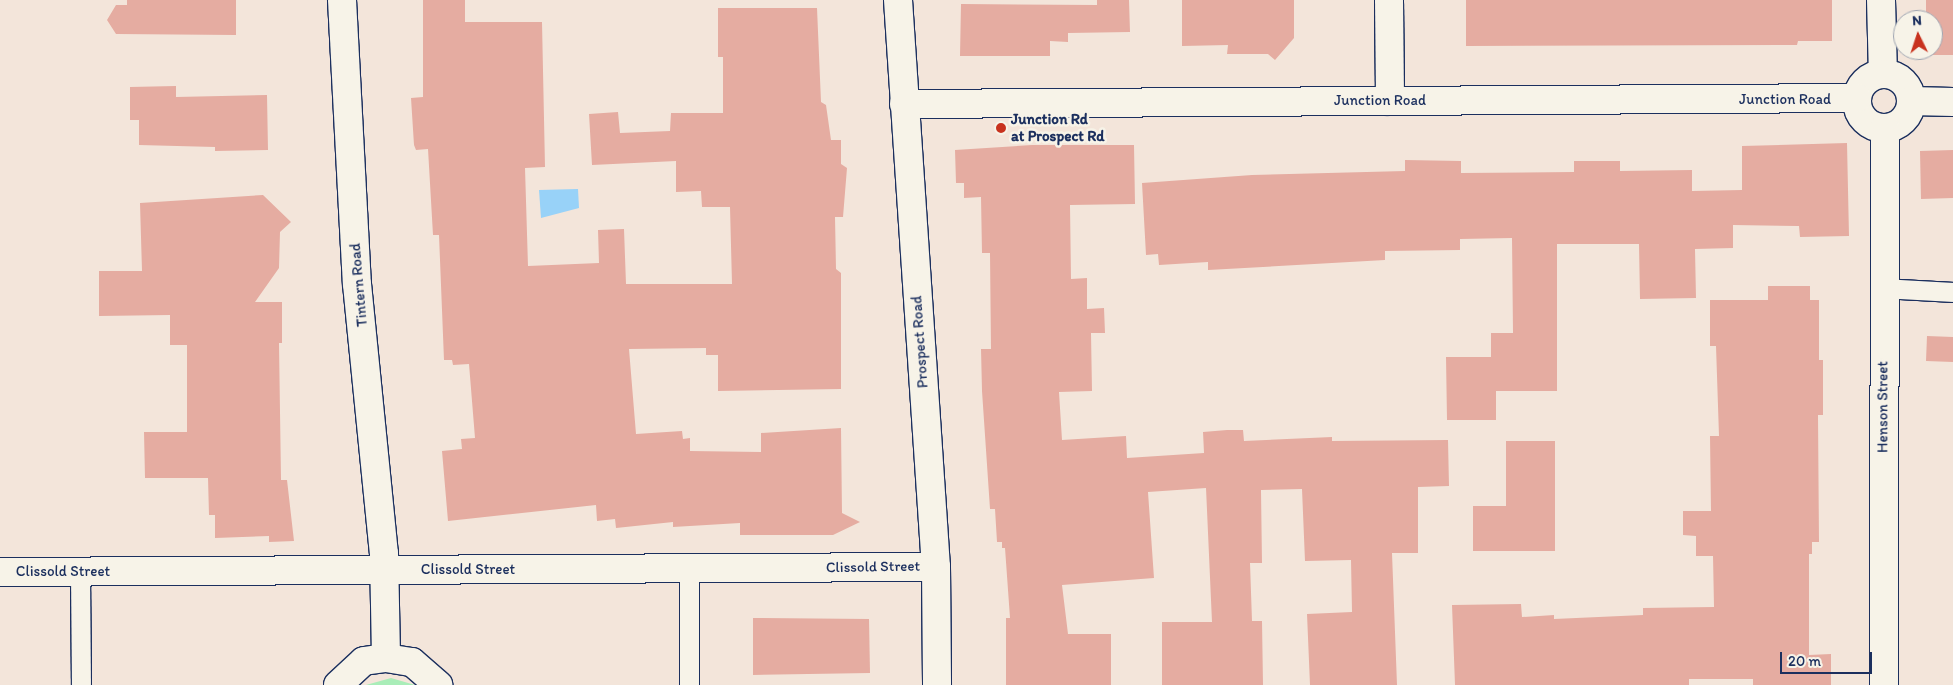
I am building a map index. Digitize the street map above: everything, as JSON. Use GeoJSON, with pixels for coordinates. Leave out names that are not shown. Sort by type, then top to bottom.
{"type":"FeatureCollection","features":[{"type":"Feature","properties":{"kind":"street","name":"Tintern Road"},"geometry":{"type":"LineString","coordinates":[[342,0],[357,284],[385,570],[386,658]]}},
{"type":"Feature","properties":{"kind":"street","name":"Prospect Road"},"geometry":{"type":"LineString","coordinates":[[898,0],[936,566],[937,685]]}},
{"type":"Feature","properties":{"kind":"street"},"geometry":{"type":"LineString","coordinates":[[1389,0],[1390,101]]}},
{"type":"Feature","properties":{"kind":"street"},"geometry":{"type":"LineString","coordinates":[[1882,0],[1883,74]]}},
{"type":"Feature","properties":{"kind":"street"},"geometry":{"type":"LineString","coordinates":[[1883,74],[1899,79],[1910,93],[1911,101],[1906,116],[1893,127],[1885,128],[1864,120],[1857,98],[1868,79],[1883,74]]}},
{"type":"Feature","properties":{"kind":"street","name":"Junction Road"},"geometry":{"type":"LineString","coordinates":[[904,104],[1857,98]]}},
{"type":"Feature","properties":{"kind":"street"},"geometry":{"type":"LineString","coordinates":[[1911,101],[1953,102]]}},
{"type":"Feature","properties":{"kind":"street","name":"Henson Street"},"geometry":{"type":"LineString","coordinates":[[1884,685],[1882,288],[1885,128]]}},
{"type":"Feature","properties":{"kind":"street","name":"Clissold Street"},"geometry":{"type":"LineString","coordinates":[[0,572],[689,570],[936,566]]}},
{"type":"Feature","properties":{"kind":"street"},"geometry":{"type":"LineString","coordinates":[[338,685],[364,661],[386,658],[412,662],[438,685]]}},
{"type":"Feature","properties":{"kind":"lane"},"geometry":{"type":"LineString","coordinates":[[1882,288],[1953,292]]}},
{"type":"Feature","properties":{"kind":"lane"},"geometry":{"type":"LineString","coordinates":[[689,570],[689,685]]}},
{"type":"Feature","properties":{"kind":"lane"},"geometry":{"type":"LineString","coordinates":[[80,573],[82,685]]}},
{"type":"Feature","properties":{"kind":"green space"},"geometry":{"type":"Polygon","coordinates":[[[391,678],[415,685],[366,685],[391,678]]]}},
{"type":"Feature","properties":{"kind":"water"},"geometry":{"type":"Polygon","coordinates":[[[578,189],[579,208],[541,218],[539,190],[578,189]]]}},
{"type":"Feature","properties":{"kind":"building"},"geometry":{"type":"Polygon","coordinates":[[[127,0],[236,0],[236,35],[116,34],[107,20],[116,5],[127,5],[127,0]]]}},
{"type":"Feature","properties":{"kind":"building"},"geometry":{"type":"Polygon","coordinates":[[[423,0],[465,0],[465,22],[542,22],[545,167],[525,168],[528,266],[599,263],[598,230],[624,229],[626,284],[732,284],[730,207],[702,207],[701,191],[676,192],[676,161],[592,165],[589,114],[618,112],[620,133],[670,131],[671,113],[723,113],[723,57],[718,57],[718,8],[817,8],[821,102],[826,105],[831,140],[841,140],[841,164],[847,168],[843,217],[835,217],[836,269],[841,273],[841,389],[718,391],[718,355],[706,355],[706,348],[629,349],[636,434],[682,431],[683,439],[690,438],[690,451],[761,452],[761,433],[841,428],[842,513],[860,522],[833,535],[740,535],[740,523],[673,527],[673,522],[616,528],[615,519],[597,521],[596,505],[448,521],[442,451],[462,449],[461,439],[475,438],[469,364],[453,365],[452,360],[444,360],[439,235],[433,235],[428,149],[416,150],[414,145],[411,98],[423,97],[423,0]]]}},
{"type":"Feature","properties":{"kind":"building"},"geometry":{"type":"Polygon","coordinates":[[[1097,0],[1129,0],[1130,32],[1068,33],[1068,42],[1050,41],[1050,56],[960,56],[961,4],[1097,5],[1097,0]]]}},
{"type":"Feature","properties":{"kind":"building"},"geometry":{"type":"Polygon","coordinates":[[[1182,0],[1294,0],[1294,38],[1275,60],[1268,54],[1227,54],[1228,45],[1182,46],[1182,0]]]}},
{"type":"Feature","properties":{"kind":"building"},"geometry":{"type":"Polygon","coordinates":[[[1466,0],[1832,0],[1832,41],[1798,41],[1797,45],[1466,46],[1466,0]]]}},
{"type":"Feature","properties":{"kind":"building"},"geometry":{"type":"Polygon","coordinates":[[[1926,0],[1953,0],[1953,55],[1943,55],[1943,10],[1926,10],[1926,0]]]}},
{"type":"Feature","properties":{"kind":"building"},"geometry":{"type":"Polygon","coordinates":[[[176,86],[176,97],[267,95],[268,150],[215,151],[215,147],[139,145],[139,120],[130,120],[130,87],[176,86]]]}},
{"type":"Feature","properties":{"kind":"building"},"geometry":{"type":"Polygon","coordinates":[[[1847,143],[1849,236],[1800,237],[1799,226],[1733,225],[1733,248],[1695,249],[1696,298],[1640,299],[1639,244],[1557,244],[1557,391],[1496,391],[1496,420],[1447,420],[1446,357],[1491,357],[1491,333],[1513,333],[1512,238],[1460,239],[1460,250],[1385,251],[1385,260],[1208,270],[1208,262],[1159,265],[1158,254],[1146,255],[1142,183],[1252,175],[1405,171],[1405,160],[1461,161],[1461,173],[1574,172],[1574,161],[1620,161],[1620,171],[1692,170],[1692,191],[1742,190],[1742,146],[1847,143]]]}},
{"type":"Feature","properties":{"kind":"building"},"geometry":{"type":"Polygon","coordinates":[[[1032,145],[1134,145],[1135,204],[1070,205],[1071,279],[1087,278],[1087,309],[1104,308],[1105,333],[1091,333],[1092,391],[1059,392],[1062,440],[1126,436],[1127,458],[1204,453],[1203,432],[1227,430],[1243,430],[1244,441],[1332,437],[1332,441],[1448,440],[1449,486],[1418,487],[1418,553],[1392,553],[1397,685],[1310,685],[1307,614],[1352,612],[1351,560],[1305,561],[1302,489],[1261,490],[1262,563],[1250,563],[1252,621],[1262,621],[1263,685],[1162,685],[1162,622],[1212,622],[1206,488],[1148,492],[1154,578],[1062,585],[1068,634],[1111,634],[1111,685],[1006,685],[1006,618],[1010,618],[1005,548],[1002,548],[1002,542],[997,542],[995,509],[990,509],[982,391],[981,349],[991,349],[990,253],[982,253],[981,197],[964,198],[964,183],[956,183],[955,150],[1032,145]]]}},
{"type":"Feature","properties":{"kind":"building"},"geometry":{"type":"Polygon","coordinates":[[[1953,150],[1953,198],[1921,199],[1920,151],[1953,150]]]}},
{"type":"Feature","properties":{"kind":"building"},"geometry":{"type":"Polygon","coordinates":[[[263,195],[291,222],[280,232],[279,268],[255,302],[282,302],[282,343],[279,343],[281,480],[287,480],[294,541],[269,542],[269,536],[215,538],[215,515],[209,515],[208,478],[145,478],[144,432],[187,432],[187,345],[170,345],[170,315],[99,316],[99,271],[142,271],[140,203],[263,195]]]}},
{"type":"Feature","properties":{"kind":"building"},"geometry":{"type":"Polygon","coordinates":[[[1768,286],[1810,286],[1810,300],[1819,300],[1819,360],[1823,360],[1823,415],[1818,415],[1819,542],[1812,542],[1812,554],[1809,554],[1809,655],[1831,654],[1831,685],[1753,685],[1753,679],[1689,679],[1689,685],[1455,685],[1452,605],[1521,604],[1522,617],[1554,615],[1554,619],[1643,615],[1643,608],[1714,607],[1713,556],[1696,556],[1696,536],[1683,535],[1683,511],[1711,511],[1710,436],[1719,436],[1716,346],[1710,346],[1710,300],[1768,300],[1768,286]]]}},
{"type":"Feature","properties":{"kind":"building"},"geometry":{"type":"Polygon","coordinates":[[[1927,336],[1953,337],[1953,362],[1926,361],[1927,336]]]}},
{"type":"Feature","properties":{"kind":"building"},"geometry":{"type":"Polygon","coordinates":[[[1506,441],[1555,441],[1555,551],[1473,551],[1473,506],[1506,506],[1506,441]]]}},
{"type":"Feature","properties":{"kind":"building"},"geometry":{"type":"Polygon","coordinates":[[[753,618],[869,619],[870,673],[753,675],[753,618]]]}},
{"type":"Feature","properties":{"kind":"place","name":"Junction Rd at Prospect Rd"},"geometry":{"type":"Point","coordinates":[1001,128]}}]}
